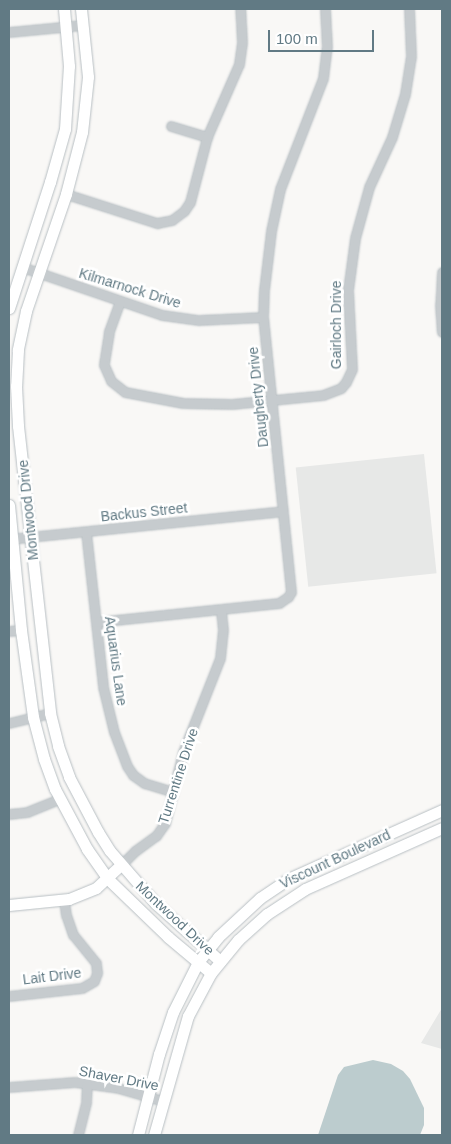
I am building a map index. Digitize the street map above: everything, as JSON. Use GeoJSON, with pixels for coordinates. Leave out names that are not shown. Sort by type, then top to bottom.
{"type":"FeatureCollection","features":[{"type":"Feature","properties":{"kind":"main road"},"geometry":{"type":"LineString","coordinates":[[9,308],[60,152],[65,129],[69,66],[64,9]]}},
{"type":"Feature","properties":{"kind":"main road","name":"Montwood Drive"},"geometry":{"type":"LineString","coordinates":[[81,9],[88,77],[86,106],[79,148],[66,194],[26,311],[18,350],[13,427],[31,537],[50,713],[58,746],[69,777],[98,832],[121,865],[156,904],[220,961]]}},
{"type":"Feature","properties":{"kind":"main road","name":"Montwood Drive"},"geometry":{"type":"LineString","coordinates":[[9,505],[10,539],[33,717],[44,759],[59,800],[87,849],[108,879],[211,974]]}},
{"type":"Feature","properties":{"kind":"main road","name":"Viscount Boulevard"},"geometry":{"type":"LineString","coordinates":[[138,1135],[168,1028],[198,962],[207,949],[260,898],[288,879],[442,810]]}},
{"type":"Feature","properties":{"kind":"main road","name":"Viscount Boulevard"},"geometry":{"type":"LineString","coordinates":[[154,1135],[188,1016],[211,974],[238,940],[267,914],[305,889],[334,874],[442,828]]}},
{"type":"Feature","properties":{"kind":"main road"},"geometry":{"type":"LineString","coordinates":[[328,860],[334,874]]}},
{"type":"Feature","properties":{"kind":"main road","name":"Turrentine Drive"},"geometry":{"type":"LineString","coordinates":[[9,905],[64,900],[84,894],[108,879],[121,865]]}},
{"type":"Feature","properties":{"kind":"street"},"geometry":{"type":"LineString","coordinates":[[66,194],[150,222],[172,220],[184,211],[190,202],[207,138],[239,64],[242,42],[240,9]]}},
{"type":"Feature","properties":{"kind":"street","name":"Daugherty Drive"},"geometry":{"type":"LineString","coordinates":[[96,622],[280,603],[288,597],[292,584],[263,317],[266,264],[276,205],[296,144],[319,91],[325,67],[327,47],[325,9]]}},
{"type":"Feature","properties":{"kind":"street","name":"Gairloch Drive"},"geometry":{"type":"LineString","coordinates":[[120,301],[109,332],[104,365],[111,381],[118,388],[140,396],[183,403],[232,404],[330,393],[341,388],[350,376],[352,364],[348,290],[355,238],[369,187],[392,137],[405,94],[411,56],[410,9]]}},
{"type":"Feature","properties":{"kind":"street"},"geometry":{"type":"LineString","coordinates":[[9,32],[83,25]]}},
{"type":"Feature","properties":{"kind":"street"},"geometry":{"type":"LineString","coordinates":[[171,126],[207,138]]}},
{"type":"Feature","properties":{"kind":"street","name":"Kilmarnock Drive"},"geometry":{"type":"LineString","coordinates":[[22,267],[120,301],[181,318],[218,320],[263,317]]}},
{"type":"Feature","properties":{"kind":"street"},"geometry":{"type":"LineString","coordinates":[[442,272],[440,305],[442,332]]}},
{"type":"Feature","properties":{"kind":"street","name":"Backus Street"},"geometry":{"type":"LineString","coordinates":[[10,539],[283,511]]}},
{"type":"Feature","properties":{"kind":"street","name":"Aquarius Lane"},"geometry":{"type":"LineString","coordinates":[[86,532],[106,705],[127,766],[140,780],[173,792]]}},
{"type":"Feature","properties":{"kind":"street","name":"Turrentine Drive"},"geometry":{"type":"LineString","coordinates":[[121,865],[161,828],[168,814],[183,752],[220,658],[221,610]]}},
{"type":"Feature","properties":{"kind":"street"},"geometry":{"type":"LineString","coordinates":[[9,631],[21,630]]}},
{"type":"Feature","properties":{"kind":"street"},"geometry":{"type":"LineString","coordinates":[[9,723],[50,713]]}},
{"type":"Feature","properties":{"kind":"street"},"geometry":{"type":"LineString","coordinates":[[9,814],[27,812],[59,800]]}},
{"type":"Feature","properties":{"kind":"street","name":"Lait Drive"},"geometry":{"type":"LineString","coordinates":[[9,996],[82,988],[94,981],[98,972],[96,963],[73,935],[66,915],[64,900]]}},
{"type":"Feature","properties":{"kind":"street","name":"Shaver Drive"},"geometry":{"type":"LineString","coordinates":[[9,1087],[56,1082],[87,1083],[163,1101]]}},
{"type":"Feature","properties":{"kind":"street"},"geometry":{"type":"LineString","coordinates":[[78,1135],[86,1102],[87,1083]]}},
{"type":"Feature","properties":{"kind":"shaded area"},"geometry":{"type":"Polygon","coordinates":[[[424,454],[437,573],[308,587],[296,467],[424,454]]]}},
{"type":"Feature","properties":{"kind":"shaded area"},"geometry":{"type":"Polygon","coordinates":[[[442,1008],[442,1049],[421,1043],[442,1008]]]}},
{"type":"Feature","properties":{"kind":"shaded area"},"geometry":{"type":"Polygon","coordinates":[[[373,1060],[391,1064],[403,1071],[410,1079],[424,1108],[424,1125],[420,1135],[318,1135],[338,1075],[344,1067],[373,1060]]]}}]}
